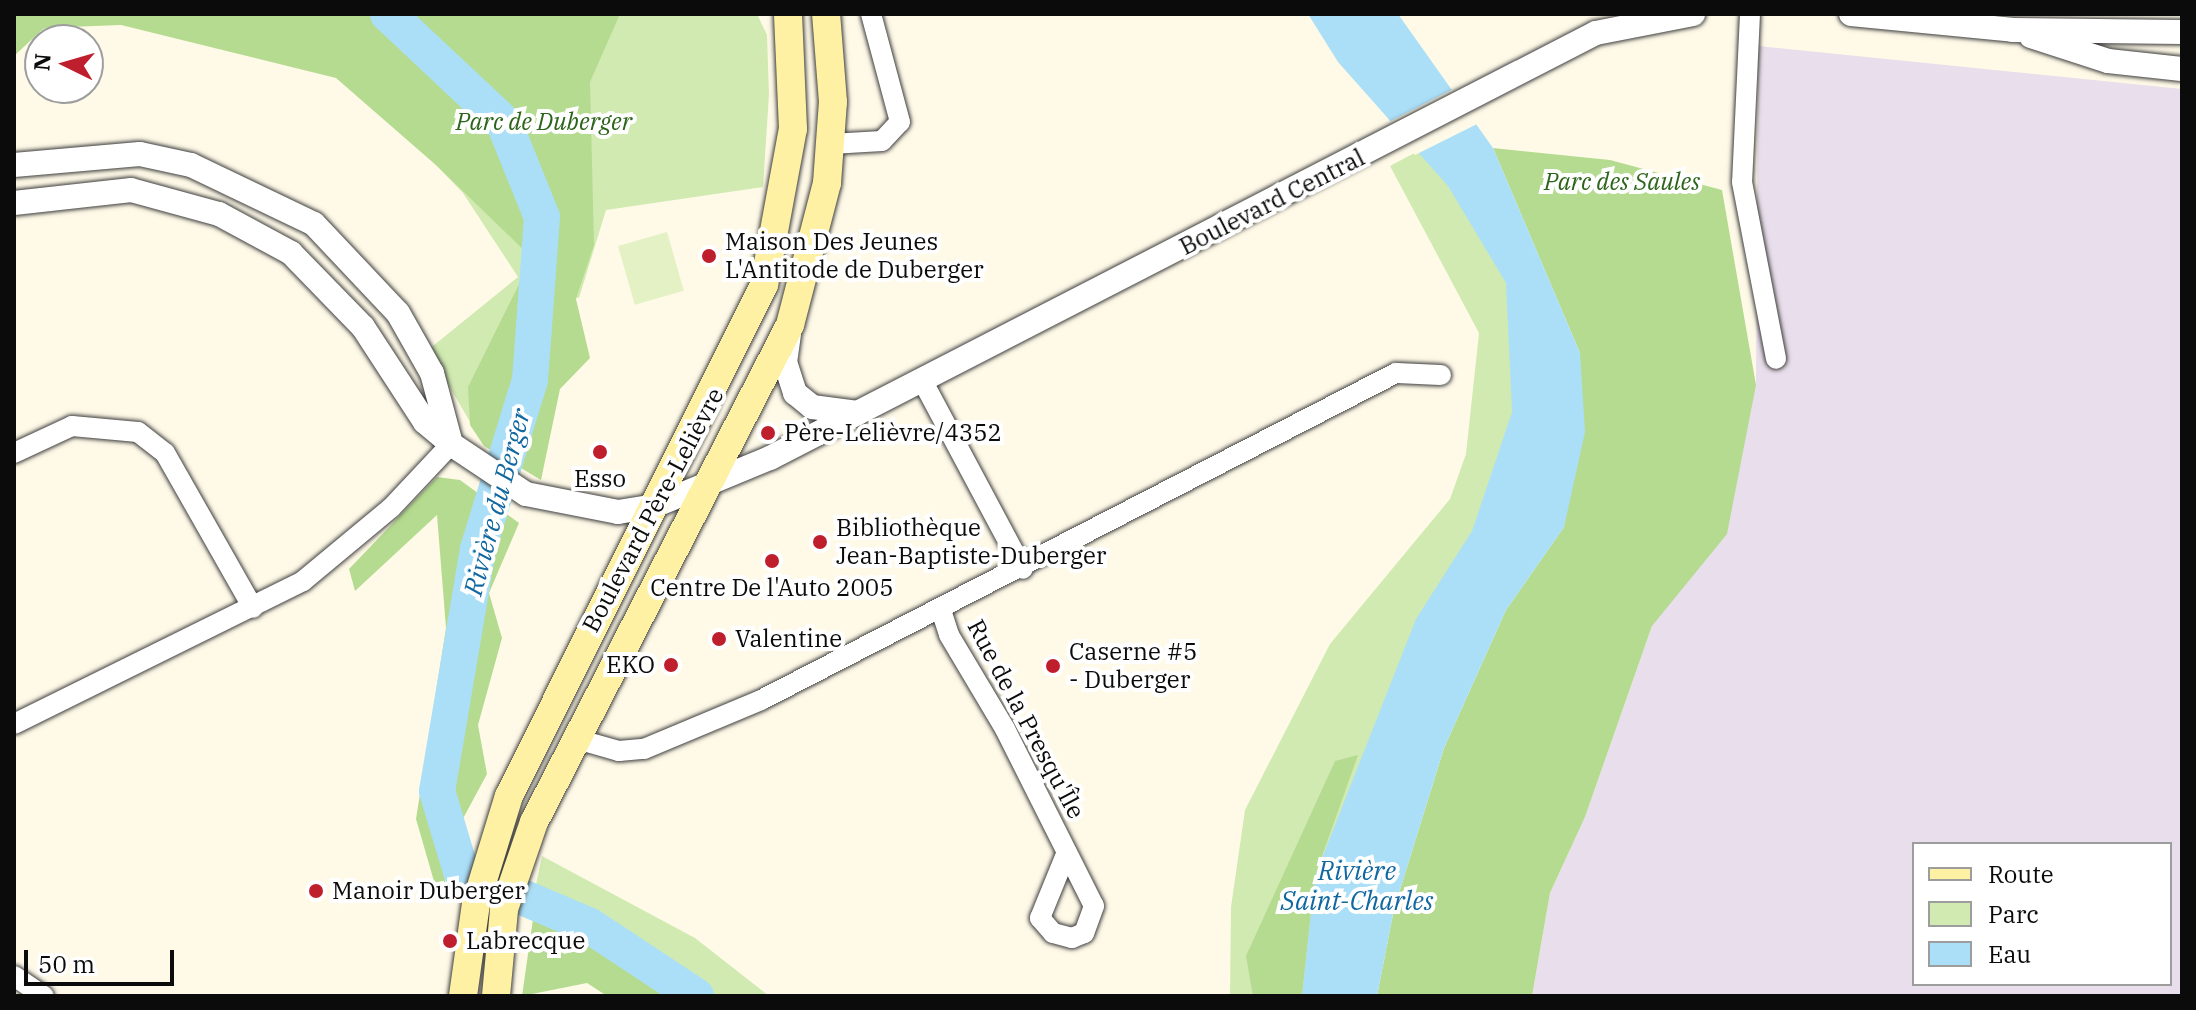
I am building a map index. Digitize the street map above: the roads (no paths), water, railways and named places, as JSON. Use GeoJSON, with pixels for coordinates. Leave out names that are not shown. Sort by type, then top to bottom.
{"type":"FeatureCollection","features":[{"type":"Feature","properties":{"kind":"main road","name":"Boulevard Père-Lelièvre"},"geometry":{"type":"LineString","coordinates":[[463,996],[471,926],[492,842],[550,705],[741,340],[774,250],[793,129],[788,14]]}},
{"type":"Feature","properties":{"kind":"main road","name":"Boulevard Père-Lelièvre"},"geometry":{"type":"LineString","coordinates":[[496,996],[500,932],[520,857],[573,738],[790,325],[820,223],[831,144],[826,14]]}},
{"type":"Feature","properties":{"kind":"street"},"geometry":{"type":"LineString","coordinates":[[831,144],[882,141],[900,122],[871,14]]}},
{"type":"Feature","properties":{"kind":"street","name":"Boulevard Central"},"geometry":{"type":"LineString","coordinates":[[14,203],[131,190],[185,201],[291,253],[363,327],[425,422],[451,444],[526,494],[618,512],[654,506],[708,484],[858,413],[1596,33],[1693,14]]}},
{"type":"Feature","properties":{"kind":"street"},"geometry":{"type":"LineString","coordinates":[[1750,14],[1742,182],[1776,359]]}},
{"type":"Feature","properties":{"kind":"street"},"geometry":{"type":"LineString","coordinates":[[1851,14],[2013,30],[2182,32]]}},
{"type":"Feature","properties":{"kind":"street"},"geometry":{"type":"LineString","coordinates":[[2013,30],[2108,61],[2182,69]]}},
{"type":"Feature","properties":{"kind":"street"},"geometry":{"type":"LineString","coordinates":[[14,165],[140,154],[191,165],[314,224],[398,313],[432,373],[451,444],[340,555],[253,608],[14,724]]}},
{"type":"Feature","properties":{"kind":"street"},"geometry":{"type":"LineString","coordinates":[[790,325],[785,362],[795,393],[812,407],[858,413]]}},
{"type":"Feature","properties":{"kind":"street"},"geometry":{"type":"LineString","coordinates":[[573,738],[619,751],[644,749],[761,700],[1023,569],[1396,373],[1441,375]]}},
{"type":"Feature","properties":{"kind":"street"},"geometry":{"type":"LineString","coordinates":[[922,380],[1023,569]]}},
{"type":"Feature","properties":{"kind":"street"},"geometry":{"type":"LineString","coordinates":[[14,453],[72,426],[138,432],[165,453],[253,608]]}},
{"type":"Feature","properties":{"kind":"street","name":"Rue de la Presqu'Île"},"geometry":{"type":"LineString","coordinates":[[941,610],[1067,852]]}},
{"type":"Feature","properties":{"kind":"street"},"geometry":{"type":"LineString","coordinates":[[14,976],[44,996]]}},
{"type":"Feature","properties":{"kind":"water","name":"Rivière Saint-Charles"},"geometry":{"type":"Polygon","coordinates":[[[1308,14],[1398,14],[1493,148],[1580,353],[1585,432],[1564,527],[1506,610],[1444,748],[1394,909],[1377,996],[1302,996],[1315,876],[1416,619],[1472,531],[1512,412],[1506,283],[1448,186],[1338,62],[1308,14]]]}},
{"type":"Feature","properties":{"kind":"waterway","name":"Rivière du Berger"},"geometry":{"type":"LineString","coordinates":[[388,14],[504,123],[542,217],[530,380],[478,549],[437,791],[461,871],[590,926],[696,996]]}},
{"type":"Feature","properties":{"kind":"place","name":"Maison Des Jeunes L'Antitode de Duberger"},"geometry":{"type":"Point","coordinates":[709,256]}},
{"type":"Feature","properties":{"kind":"place","name":"Père-Lelièvre/4352"},"geometry":{"type":"Point","coordinates":[768,433]}},
{"type":"Feature","properties":{"kind":"place","name":"Esso"},"geometry":{"type":"Point","coordinates":[600,452]}},
{"type":"Feature","properties":{"kind":"place","name":"Bibliothèque Jean-Baptiste-Duberger"},"geometry":{"type":"Point","coordinates":[820,542]}},
{"type":"Feature","properties":{"kind":"place","name":"Centre De l'Auto 2005"},"geometry":{"type":"Point","coordinates":[772,561]}},
{"type":"Feature","properties":{"kind":"place","name":"Valentine"},"geometry":{"type":"Point","coordinates":[719,639]}},
{"type":"Feature","properties":{"kind":"place","name":"EKO"},"geometry":{"type":"Point","coordinates":[671,665]}},
{"type":"Feature","properties":{"kind":"place","name":"Caserne #5 - Duberger"},"geometry":{"type":"Point","coordinates":[1053,666]}},
{"type":"Feature","properties":{"kind":"place","name":"Manoir Duberger"},"geometry":{"type":"Point","coordinates":[316,891]}},
{"type":"Feature","properties":{"kind":"place","name":"Labrecque"},"geometry":{"type":"Point","coordinates":[450,941]}},
{"type":"Feature","properties":{"kind":"park label","name":"Parc de Duberger"},"geometry":{"type":"Point","coordinates":[544,122]}},
{"type":"Feature","properties":{"kind":"park label","name":"Parc des Saules"},"geometry":{"type":"Point","coordinates":[1622,182]}}]}
